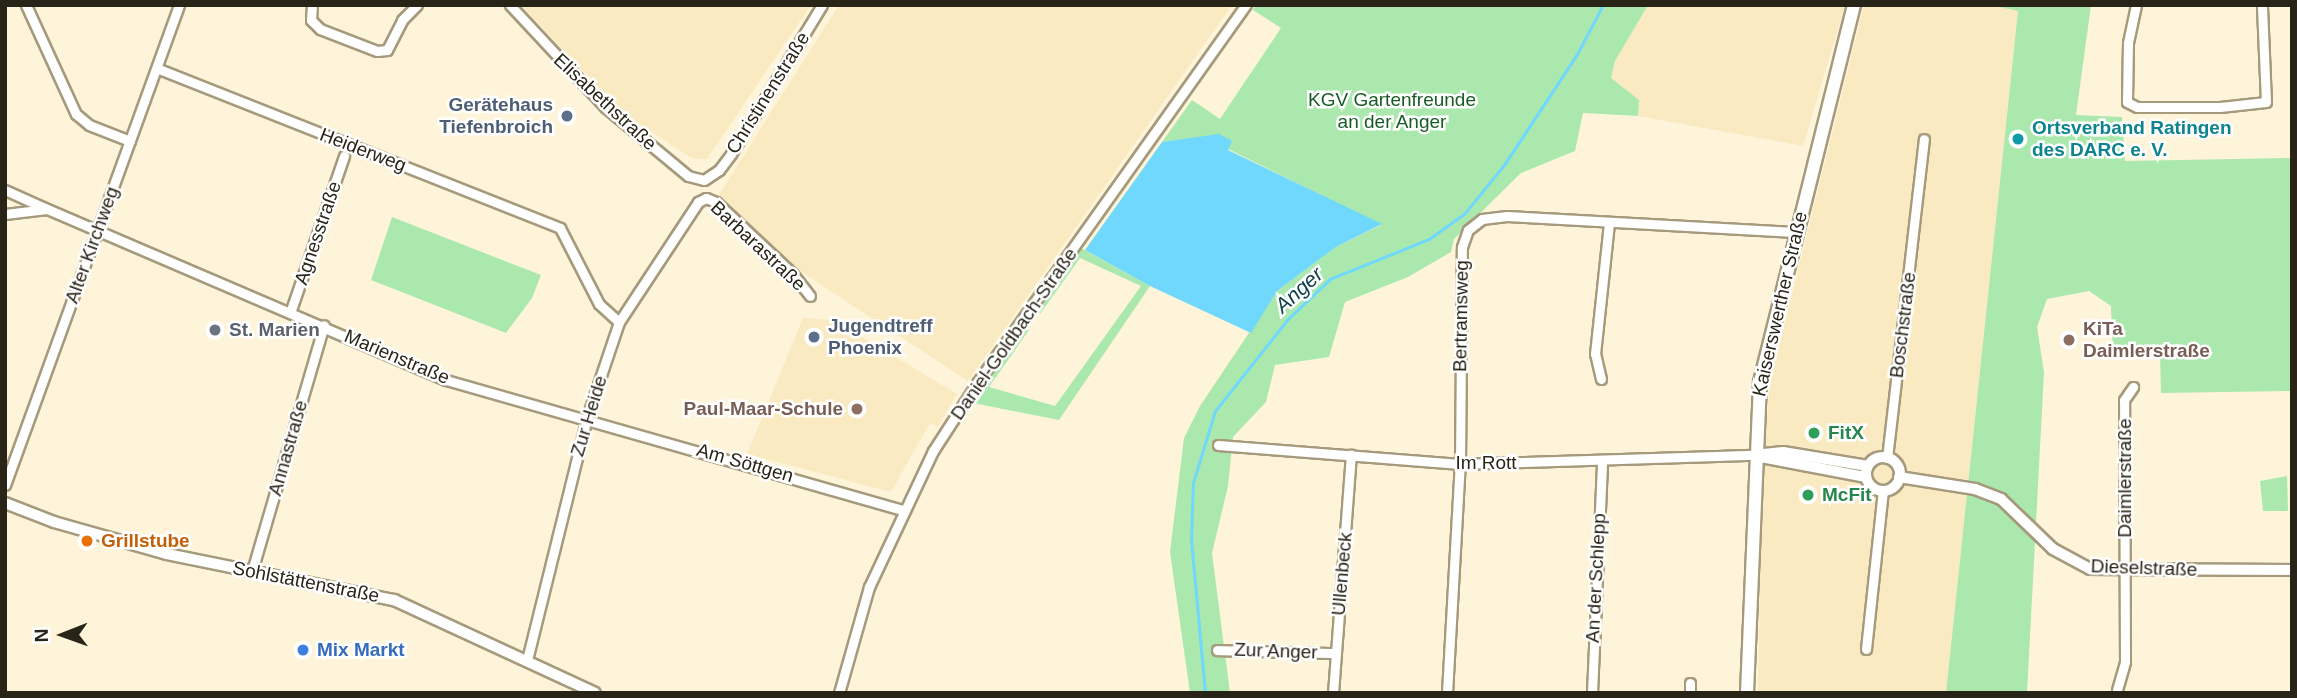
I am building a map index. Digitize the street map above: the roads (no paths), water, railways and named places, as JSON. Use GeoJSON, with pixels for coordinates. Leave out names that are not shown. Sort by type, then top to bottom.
{"type":"FeatureCollection","features":[{"type":"Feature","properties":{"kind":"main road","name":"Kaiserswerther Straße"},"geometry":{"type":"LineString","coordinates":[[1747,693],[1760,382],[1795,232],[1854,5]]}},
{"type":"Feature","properties":{"kind":"street"},"geometry":{"type":"LineString","coordinates":[[26,5],[76,114],[89,125],[130,141]]}},
{"type":"Feature","properties":{"kind":"street","name":"Alter Kirchweg"},"geometry":{"type":"LineString","coordinates":[[5,485],[95,233],[159,69],[179,5]]}},
{"type":"Feature","properties":{"kind":"street"},"geometry":{"type":"LineString","coordinates":[[312,5],[311,20],[320,29],[377,51],[387,50],[402,20],[417,5]]}},
{"type":"Feature","properties":{"kind":"street","name":"Elisabethstraße"},"geometry":{"type":"LineString","coordinates":[[510,5],[605,107],[688,176],[708,179]]}},
{"type":"Feature","properties":{"kind":"street","name":"Christinenstraße"},"geometry":{"type":"LineString","coordinates":[[708,179],[731,154],[822,5]]}},
{"type":"Feature","properties":{"kind":"street","name":"Daniel-Goldbach-Straße"},"geometry":{"type":"LineString","coordinates":[[839,693],[869,587],[903,510],[969,395],[1245,5]]}},
{"type":"Feature","properties":{"kind":"street"},"geometry":{"type":"LineString","coordinates":[[2136,5],[2125,93],[2130,104],[2246,107],[2266,102],[2262,5]]}},
{"type":"Feature","properties":{"kind":"street","name":"Heiderweg"},"geometry":{"type":"LineString","coordinates":[[159,69],[540,219],[565,233],[599,304],[619,322]]}},
{"type":"Feature","properties":{"kind":"street","name":"Boschstraße"},"geometry":{"type":"LineString","coordinates":[[1887,457],[1924,139]]}},
{"type":"Feature","properties":{"kind":"street","name":"Agnesstraße"},"geometry":{"type":"LineString","coordinates":[[291,310],[344,156]]}},
{"type":"Feature","properties":{"kind":"street"},"geometry":{"type":"LineString","coordinates":[[706,198],[708,179]]}},
{"type":"Feature","properties":{"kind":"street","name":"Marienstraße"},"geometry":{"type":"LineString","coordinates":[[5,190],[95,233],[291,310],[446,380],[587,417]]}},
{"type":"Feature","properties":{"kind":"street","name":"Barbarastraße"},"geometry":{"type":"LineString","coordinates":[[706,198],[716,202],[797,278],[810,296]]}},
{"type":"Feature","properties":{"kind":"street","name":"Zur Heide"},"geometry":{"type":"LineString","coordinates":[[527,660],[587,417],[619,322],[698,202],[706,198]]}},
{"type":"Feature","properties":{"kind":"street"},"geometry":{"type":"LineString","coordinates":[[5,214],[47,209]]}},
{"type":"Feature","properties":{"kind":"street","name":"Bertramsweg"},"geometry":{"type":"LineString","coordinates":[[1447,693],[1460,464],[1464,236],[1490,216],[1795,232]]}},
{"type":"Feature","properties":{"kind":"street"},"geometry":{"type":"LineString","coordinates":[[1601,379],[1595,354],[1609,224]]}},
{"type":"Feature","properties":{"kind":"street","name":"Annastraße"},"geometry":{"type":"LineString","coordinates":[[252,571],[324,325]]}},
{"type":"Feature","properties":{"kind":"street","name":"Daimlerstraße"},"geometry":{"type":"LineString","coordinates":[[2117,690],[2124,676],[2124,400],[2133,387]]}},
{"type":"Feature","properties":{"kind":"street","name":"Am Söttgen"},"geometry":{"type":"LineString","coordinates":[[587,417],[903,510]]}},
{"type":"Feature","properties":{"kind":"street","name":"Im Rott"},"geometry":{"type":"LineString","coordinates":[[1218,445],[1460,464],[1602,463],[1755,455]]}},
{"type":"Feature","properties":{"kind":"street"},"geometry":{"type":"LineString","coordinates":[[1755,455],[1783,452],[1867,471]]}},
{"type":"Feature","properties":{"kind":"street","name":"Ullenbeck"},"geometry":{"type":"LineString","coordinates":[[1333,693],[1351,455]]}},
{"type":"Feature","properties":{"kind":"street"},"geometry":{"type":"LineString","coordinates":[[1887,457],[1897,464],[1899,477],[1893,487],[1883,491],[1872,487],[1867,471],[1876,458],[1887,457]]}},
{"type":"Feature","properties":{"kind":"street","name":"An der Schlepp"},"geometry":{"type":"LineString","coordinates":[[1592,693],[1602,463]]}},
{"type":"Feature","properties":{"kind":"street","name":"Dieselstraße"},"geometry":{"type":"LineString","coordinates":[[1899,477],[1991,494],[2009,504],[2068,559],[2090,569],[2125,572],[2292,570]]}},
{"type":"Feature","properties":{"kind":"street"},"geometry":{"type":"LineString","coordinates":[[1867,649],[1883,491]]}},
{"type":"Feature","properties":{"kind":"street","name":"Sohlstättenstraße"},"geometry":{"type":"LineString","coordinates":[[5,503],[54,522],[167,554],[394,600],[595,693]]}},
{"type":"Feature","properties":{"kind":"street","name":"Zur Anger"},"geometry":{"type":"LineString","coordinates":[[1217,650],[1335,653]]}},
{"type":"Feature","properties":{"kind":"water"},"geometry":{"type":"Polygon","coordinates":[[[1219,134],[1232,141],[1228,150],[1382,224],[1336,247],[1277,291],[1251,333],[1150,286],[1085,250],[1162,142],[1219,134]]]}},
{"type":"Feature","properties":{"kind":"waterway","name":"Anger"},"geometry":{"type":"LineString","coordinates":[[1205,693],[1191,539],[1193,483],[1215,411],[1287,320],[1330,279],[1429,239],[1465,213],[1504,165],[1576,56],[1603,5]]}},
{"type":"Feature","properties":{"kind":"place","name":"Gerätehaus Tiefenbroich"},"geometry":{"type":"Point","coordinates":[567,116]}},
{"type":"Feature","properties":{"kind":"place","name":"Ortsverband Ratingen des DARC e. V."},"geometry":{"type":"Point","coordinates":[2018,139]}},
{"type":"Feature","properties":{"kind":"place","name":"St. Marien"},"geometry":{"type":"Point","coordinates":[215,330]}},
{"type":"Feature","properties":{"kind":"place","name":"Jugendtreff Phoenix"},"geometry":{"type":"Point","coordinates":[814,337]}},
{"type":"Feature","properties":{"kind":"place","name":"KiTa Daimlerstraße"},"geometry":{"type":"Point","coordinates":[2069,340]}},
{"type":"Feature","properties":{"kind":"place","name":"Paul-Maar-Schule"},"geometry":{"type":"Point","coordinates":[857,409]}},
{"type":"Feature","properties":{"kind":"place","name":"FitX"},"geometry":{"type":"Point","coordinates":[1814,433]}},
{"type":"Feature","properties":{"kind":"place","name":"McFit"},"geometry":{"type":"Point","coordinates":[1808,495]}},
{"type":"Feature","properties":{"kind":"place","name":"Grillstube"},"geometry":{"type":"Point","coordinates":[87,541]}},
{"type":"Feature","properties":{"kind":"place","name":"Mix Markt"},"geometry":{"type":"Point","coordinates":[303,650]}},
{"type":"Feature","properties":{"kind":"park label","name":"KGV Gartenfreunde an der Anger"},"geometry":{"type":"Point","coordinates":[1392,111]}}]}
